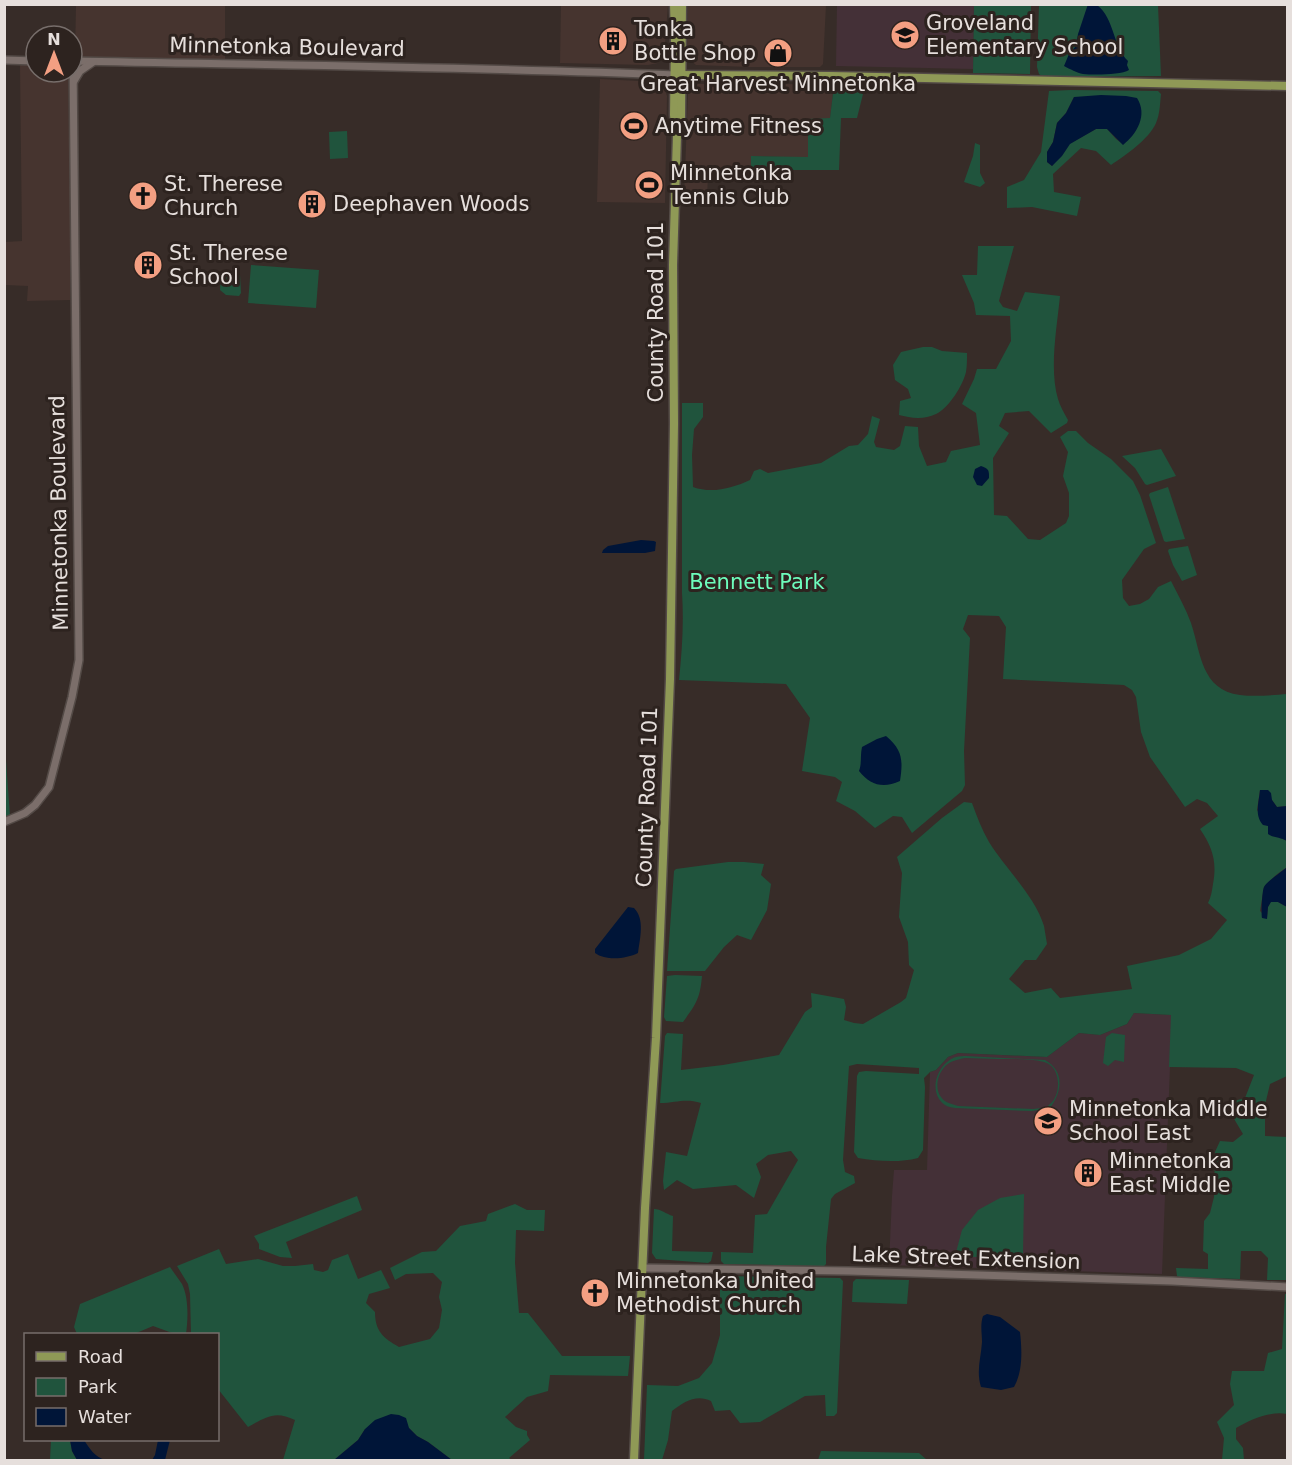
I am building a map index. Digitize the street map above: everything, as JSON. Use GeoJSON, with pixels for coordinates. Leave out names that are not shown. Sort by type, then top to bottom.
{"type":"FeatureCollection","features":[{"type":"Feature","properties":{"kind":"main road","name":"County Road 101"},"geometry":{"type":"LineString","coordinates":[[674,4],[678,75]]}},
{"type":"Feature","properties":{"kind":"main road","name":"County Road 101"},"geometry":{"type":"LineString","coordinates":[[634,1461],[647,1163],[656,1038],[670,679],[674,435],[673,265],[678,135],[674,115],[682,4]]}},
{"type":"Feature","properties":{"kind":"main road","name":"Minnetonka Boulevard"},"geometry":{"type":"LineString","coordinates":[[678,75],[1287,86]]}},
{"type":"Feature","properties":{"kind":"street"},"geometry":{"type":"LineString","coordinates":[[4,60],[24,61]]}},
{"type":"Feature","properties":{"kind":"street","name":"Minnetonka Boulevard"},"geometry":{"type":"LineString","coordinates":[[84,62],[414,66],[678,75]]}},
{"type":"Feature","properties":{"kind":"street"},"geometry":{"type":"LineString","coordinates":[[84,68],[93,62]]}},
{"type":"Feature","properties":{"kind":"street","name":"Minnetonka Boulevard"},"geometry":{"type":"LineString","coordinates":[[4,822],[25,813],[34,806],[49,786],[68,714],[79,660],[74,84]]}},
{"type":"Feature","properties":{"kind":"street","name":"Lake Street Extension"},"geometry":{"type":"LineString","coordinates":[[643,1268],[849,1271],[1287,1287]]}},
{"type":"Feature","properties":{"kind":"shaded area"},"geometry":{"type":"Polygon","coordinates":[[[561,5],[668,5],[664,57],[658,63],[648,65],[560,63],[561,5]]]}},
{"type":"Feature","properties":{"kind":"shaded area"},"geometry":{"type":"Polygon","coordinates":[[[688,5],[826,5],[823,64],[820,67],[696,65],[690,60],[687,52],[688,5]]]}},
{"type":"Feature","properties":{"kind":"shaded area","name":"Groveland Elementary School"},"geometry":{"type":"Polygon","coordinates":[[[837,5],[974,5],[973,69],[836,66],[837,5]]]}},
{"type":"Feature","properties":{"kind":"shaded area"},"geometry":{"type":"Polygon","coordinates":[[[76,6],[225,6],[225,60],[84,59],[84,24],[76,24],[76,6]]]}},
{"type":"Feature","properties":{"kind":"shaded area"},"geometry":{"type":"Polygon","coordinates":[[[20,65],[24,65],[24,84],[68,84],[71,144],[69,152],[70,300],[27,301],[28,286],[5,285],[5,242],[22,241],[20,65]]]}},
{"type":"Feature","properties":{"kind":"shaded area"},"geometry":{"type":"Polygon","coordinates":[[[600,79],[657,82],[663,85],[667,96],[665,203],[597,202],[600,79]]]}},
{"type":"Feature","properties":{"kind":"shaded area"},"geometry":{"type":"Polygon","coordinates":[[[698,84],[834,85],[830,119],[808,119],[808,158],[752,156],[751,170],[708,171],[707,202],[687,202],[684,198],[688,93],[689,89],[698,84]]]}},
{"type":"Feature","properties":{"kind":"shaded area","name":"Minnetonka Middle School East"},"geometry":{"type":"Polygon","coordinates":[[[1134,1013],[1172,1015],[1162,1274],[889,1265],[894,1170],[927,1170],[930,1072],[936,1070],[948,1057],[958,1053],[1047,1057],[1079,1033],[1100,1035],[1127,1024],[1134,1013]]]}},
{"type":"Feature","properties":{"kind":"green space"},"geometry":{"type":"Polygon","coordinates":[[[974,5],[1031,5],[1030,74],[973,73],[974,5]]]}},
{"type":"Feature","properties":{"kind":"green space"},"geometry":{"type":"Polygon","coordinates":[[[1039,5],[1158,5],[1161,76],[1043,77],[1039,74],[1037,67],[1039,5]]]}},
{"type":"Feature","properties":{"kind":"green space"},"geometry":{"type":"Polygon","coordinates":[[[834,85],[865,86],[857,118],[841,118],[839,170],[751,170],[751,156],[808,157],[808,119],[830,118],[834,85]]]}},
{"type":"Feature","properties":{"kind":"green space"},"geometry":{"type":"Polygon","coordinates":[[[1049,91],[1158,91],[1161,94],[1158,116],[1153,129],[1143,141],[1111,165],[1096,151],[1081,148],[1053,174],[1054,192],[1081,197],[1077,216],[1032,207],[1007,208],[1007,187],[1024,180],[1041,152],[1049,91]],[[1074,97],[1066,113],[1057,123],[1053,142],[1047,152],[1047,162],[1052,166],[1069,144],[1096,129],[1107,129],[1124,145],[1074,97]]]}},
{"type":"Feature","properties":{"kind":"green space"},"geometry":{"type":"Polygon","coordinates":[[[347,131],[348,158],[330,159],[329,132],[347,131]]]}},
{"type":"Feature","properties":{"kind":"green space"},"geometry":{"type":"Polygon","coordinates":[[[975,143],[980,145],[980,173],[985,183],[980,187],[964,182],[975,143]]]}},
{"type":"Feature","properties":{"kind":"green space","name":"Bennett Park"},"geometry":{"type":"Polygon","coordinates":[[[978,246],[1014,246],[999,301],[1003,307],[1017,311],[1025,292],[1060,296],[1054,348],[1054,375],[1058,399],[1068,420],[1051,433],[1029,411],[1005,413],[999,426],[1009,433],[993,458],[994,515],[1007,516],[1028,539],[1040,540],[1066,523],[1069,516],[1069,493],[1063,476],[1068,452],[1060,437],[1068,431],[1076,431],[1088,443],[1111,459],[1133,481],[1156,543],[1144,549],[1122,580],[1123,598],[1129,606],[1149,599],[1158,587],[1171,581],[1189,618],[1205,668],[1217,686],[1227,692],[1240,695],[1287,694],[1287,806],[1277,807],[1260,790],[1257,810],[1266,825],[1287,841],[1287,867],[1264,887],[1260,911],[1267,918],[1271,901],[1287,907],[1287,1076],[1270,1084],[1265,1105],[1265,1136],[1287,1137],[1287,1280],[1267,1280],[1268,1258],[1261,1251],[1241,1251],[1240,1279],[1177,1276],[1176,1268],[1208,1269],[1208,1254],[1203,1251],[1204,1221],[1210,1213],[1214,1197],[1215,1152],[1220,1141],[1233,1142],[1243,1134],[1230,1112],[1230,1102],[1245,1098],[1254,1075],[1236,1068],[1169,1067],[1171,1015],[1134,1013],[1127,1024],[1100,1035],[1079,1033],[1047,1057],[958,1053],[948,1057],[936,1070],[924,1078],[923,1150],[918,1158],[911,1160],[865,1159],[858,1158],[854,1152],[857,1076],[859,1072],[866,1071],[919,1074],[919,1068],[857,1064],[849,1066],[843,1160],[845,1172],[854,1176],[855,1183],[835,1194],[831,1199],[824,1266],[724,1264],[721,1261],[721,1252],[753,1253],[755,1215],[767,1214],[798,1160],[791,1151],[768,1155],[756,1164],[761,1177],[754,1198],[736,1185],[693,1189],[677,1180],[664,1190],[666,1152],[687,1156],[701,1103],[685,1101],[660,1103],[667,1033],[683,1034],[681,1070],[723,1065],[779,1055],[805,1012],[812,1007],[811,993],[844,999],[846,1007],[844,1020],[863,1024],[901,1002],[906,998],[914,970],[909,965],[908,942],[899,917],[902,873],[897,857],[964,802],[972,803],[989,842],[1027,893],[1044,926],[1047,944],[1036,960],[1025,960],[1009,979],[1025,993],[1051,988],[1060,998],[1132,989],[1127,966],[1179,955],[1211,939],[1227,920],[1208,903],[1213,887],[1214,862],[1211,849],[1200,829],[1218,816],[1207,803],[1197,799],[1185,807],[1150,757],[1141,732],[1136,697],[1132,690],[1124,685],[1003,679],[1006,627],[999,616],[968,615],[963,629],[970,638],[964,751],[965,785],[962,791],[912,833],[902,817],[893,816],[875,828],[855,811],[836,801],[842,782],[835,777],[802,771],[810,718],[786,684],[679,680],[683,626],[682,403],[703,403],[703,417],[694,429],[692,455],[693,487],[700,489],[715,490],[737,485],[750,480],[754,471],[760,469],[768,473],[821,463],[849,446],[858,445],[868,434],[872,416],[880,419],[874,442],[876,447],[894,450],[900,446],[905,426],[918,427],[919,446],[927,466],[946,462],[951,451],[980,445],[976,413],[962,404],[977,369],[996,369],[1011,341],[1010,316],[976,315],[974,303],[962,275],[977,275],[978,246]]]}},
{"type":"Feature","properties":{"kind":"green space"},"geometry":{"type":"Polygon","coordinates":[[[251,265],[319,270],[316,308],[248,303],[251,265]]]}},
{"type":"Feature","properties":{"kind":"green space"},"geometry":{"type":"Polygon","coordinates":[[[221,274],[240,275],[241,293],[239,296],[226,295],[220,290],[221,274]]]}},
{"type":"Feature","properties":{"kind":"green space"},"geometry":{"type":"Polygon","coordinates":[[[923,347],[967,353],[964,377],[950,402],[936,414],[917,418],[899,415],[900,401],[911,398],[908,389],[895,380],[893,365],[901,352],[923,347]]]}},
{"type":"Feature","properties":{"kind":"green space"},"geometry":{"type":"Polygon","coordinates":[[[1161,449],[1176,476],[1147,485],[1135,468],[1122,456],[1161,449]]]}},
{"type":"Feature","properties":{"kind":"green space"},"geometry":{"type":"Polygon","coordinates":[[[1168,487],[1185,539],[1166,542],[1149,495],[1168,487]]]}},
{"type":"Feature","properties":{"kind":"green space"},"geometry":{"type":"Polygon","coordinates":[[[1188,546],[1197,575],[1182,581],[1168,551],[1188,546]]]}},
{"type":"Feature","properties":{"kind":"green space"},"geometry":{"type":"Polygon","coordinates":[[[4,732],[10,816],[5,817],[4,817],[4,732]]]}},
{"type":"Feature","properties":{"kind":"green space"},"geometry":{"type":"Polygon","coordinates":[[[728,862],[764,864],[761,875],[771,884],[767,910],[751,940],[737,935],[705,971],[667,971],[674,871],[728,862]]]}},
{"type":"Feature","properties":{"kind":"green space"},"geometry":{"type":"Polygon","coordinates":[[[667,976],[702,976],[697,1001],[683,1022],[666,1021],[664,1017],[667,976]]]}},
{"type":"Feature","properties":{"kind":"green space"},"geometry":{"type":"Polygon","coordinates":[[[1112,1033],[1125,1035],[1124,1062],[1115,1060],[1108,1066],[1103,1063],[1106,1037],[1112,1033]]]}},
{"type":"Feature","properties":{"kind":"green space"},"geometry":{"type":"Polygon","coordinates":[[[965,1056],[1024,1059],[969,1058],[951,1062],[943,1068],[937,1083],[941,1097],[947,1102],[958,1106],[1033,1109],[1048,1106],[1057,1094],[1057,1074],[1050,1065],[1044,1062],[1026,1059],[1045,1060],[1056,1070],[1060,1082],[1059,1089],[1054,1102],[1050,1108],[1032,1111],[946,1106],[936,1093],[937,1079],[939,1072],[949,1060],[965,1056]]]}},
{"type":"Feature","properties":{"kind":"green space"},"geometry":{"type":"Polygon","coordinates":[[[1024,1194],[1023,1254],[1018,1259],[955,1256],[962,1230],[978,1210],[1000,1198],[1024,1194]]]}},
{"type":"Feature","properties":{"kind":"green space"},"geometry":{"type":"Polygon","coordinates":[[[357,1196],[362,1210],[286,1242],[292,1258],[280,1257],[259,1249],[254,1236],[357,1196]]]}},
{"type":"Feature","properties":{"kind":"green space"},"geometry":{"type":"Polygon","coordinates":[[[515,1204],[527,1210],[545,1210],[544,1231],[516,1230],[515,1263],[519,1313],[528,1313],[562,1356],[630,1356],[628,1376],[550,1375],[548,1391],[527,1397],[505,1417],[516,1427],[527,1431],[530,1440],[509,1458],[512,1460],[452,1460],[409,1428],[365,1429],[358,1440],[334,1460],[283,1460],[295,1420],[276,1415],[248,1427],[219,1390],[219,1333],[191,1333],[188,1284],[177,1266],[219,1249],[226,1264],[258,1259],[283,1266],[313,1264],[314,1270],[323,1272],[328,1270],[332,1260],[348,1254],[358,1279],[381,1270],[390,1288],[369,1294],[366,1303],[375,1312],[376,1324],[381,1333],[399,1347],[430,1339],[439,1328],[442,1310],[439,1297],[442,1282],[433,1273],[406,1274],[395,1280],[390,1268],[422,1252],[436,1251],[460,1226],[486,1221],[488,1214],[515,1204]]]}},
{"type":"Feature","properties":{"kind":"green space"},"geometry":{"type":"Polygon","coordinates":[[[654,1209],[673,1216],[672,1251],[713,1252],[711,1261],[708,1263],[656,1259],[652,1253],[654,1209]]]}},
{"type":"Feature","properties":{"kind":"green space"},"geometry":{"type":"Polygon","coordinates":[[[170,1267],[182,1284],[186,1296],[186,1333],[172,1333],[153,1326],[136,1333],[77,1333],[74,1327],[80,1304],[170,1267]]]}},
{"type":"Feature","properties":{"kind":"green space"},"geometry":{"type":"Polygon","coordinates":[[[720,1276],[840,1278],[843,1281],[837,1413],[834,1416],[826,1416],[825,1395],[805,1396],[760,1422],[740,1423],[730,1410],[715,1411],[711,1401],[695,1399],[672,1411],[668,1440],[662,1460],[644,1460],[647,1385],[678,1386],[699,1378],[712,1363],[720,1335],[720,1276]]]}},
{"type":"Feature","properties":{"kind":"green space"},"geometry":{"type":"Polygon","coordinates":[[[856,1279],[909,1280],[907,1304],[852,1302],[853,1282],[856,1279]]]}},
{"type":"Feature","properties":{"kind":"green space"},"geometry":{"type":"Polygon","coordinates":[[[1285,1294],[1288,1294],[1287,1414],[1261,1416],[1236,1428],[1236,1439],[1243,1448],[1244,1460],[1222,1460],[1224,1438],[1217,1422],[1234,1405],[1230,1384],[1232,1371],[1264,1371],[1268,1353],[1282,1349],[1285,1294]]]}},
{"type":"Feature","properties":{"kind":"green space"},"geometry":{"type":"Polygon","coordinates":[[[51,1441],[70,1441],[77,1460],[50,1460],[51,1441]]]}},
{"type":"Feature","properties":{"kind":"green space"},"geometry":{"type":"Polygon","coordinates":[[[821,1451],[919,1453],[927,1460],[818,1460],[821,1451]]]}},
{"type":"Feature","properties":{"kind":"water"},"geometry":{"type":"Polygon","coordinates":[[[1088,4],[1097,5],[1107,17],[1119,47],[1128,61],[1129,70],[1114,74],[1083,74],[1064,66],[1069,54],[1076,46],[1088,4]]]}},
{"type":"Feature","properties":{"kind":"water"},"geometry":{"type":"Polygon","coordinates":[[[1101,95],[1137,98],[1141,117],[1133,135],[1123,145],[1107,129],[1096,129],[1070,144],[1052,166],[1047,162],[1047,152],[1053,142],[1057,123],[1066,113],[1074,97],[1101,95]]]}},
{"type":"Feature","properties":{"kind":"water"},"geometry":{"type":"Polygon","coordinates":[[[981,466],[989,471],[989,478],[982,486],[977,485],[973,477],[975,469],[981,466]]]}},
{"type":"Feature","properties":{"kind":"water"},"geometry":{"type":"Polygon","coordinates":[[[641,540],[656,542],[655,551],[602,553],[608,546],[641,540]]]}},
{"type":"Feature","properties":{"kind":"water"},"geometry":{"type":"Polygon","coordinates":[[[886,736],[899,751],[900,781],[882,785],[868,780],[859,771],[862,747],[886,736]]]}},
{"type":"Feature","properties":{"kind":"water"},"geometry":{"type":"Polygon","coordinates":[[[1260,790],[1268,790],[1271,793],[1272,800],[1277,807],[1287,806],[1287,841],[1268,834],[1268,826],[1263,825],[1260,821],[1258,808],[1260,790]]]}},
{"type":"Feature","properties":{"kind":"water"},"geometry":{"type":"Polygon","coordinates":[[[1287,867],[1287,907],[1278,902],[1271,902],[1267,919],[1262,918],[1264,887],[1287,867]]]}},
{"type":"Feature","properties":{"kind":"water"},"geometry":{"type":"Polygon","coordinates":[[[628,907],[634,908],[640,918],[638,953],[616,958],[595,953],[595,949],[628,907]]]}},
{"type":"Feature","properties":{"kind":"water"},"geometry":{"type":"Polygon","coordinates":[[[987,1314],[1000,1317],[1020,1332],[1020,1367],[1014,1387],[1001,1390],[981,1387],[979,1370],[982,1323],[983,1316],[987,1314]]]}},
{"type":"Feature","properties":{"kind":"water"},"geometry":{"type":"Polygon","coordinates":[[[391,1414],[406,1418],[409,1428],[417,1436],[452,1460],[334,1460],[358,1440],[375,1420],[391,1414]]]}},
{"type":"Feature","properties":{"kind":"water"},"geometry":{"type":"Polygon","coordinates":[[[70,1441],[85,1441],[95,1454],[105,1460],[77,1460],[70,1441]]]}},
{"type":"Feature","properties":{"kind":"water"},"geometry":{"type":"Polygon","coordinates":[[[158,1441],[170,1441],[165,1460],[152,1460],[158,1441]]]}},
{"type":"Feature","properties":{"kind":"place","name":"Groveland Elementary School"},"geometry":{"type":"Point","coordinates":[905,35]}},
{"type":"Feature","properties":{"kind":"place","name":"Tonka Bottle Shop"},"geometry":{"type":"Point","coordinates":[613,41]}},
{"type":"Feature","properties":{"kind":"place","name":"Great Harvest Minnetonka"},"geometry":{"type":"Point","coordinates":[778,53]}},
{"type":"Feature","properties":{"kind":"place","name":"Anytime Fitness"},"geometry":{"type":"Point","coordinates":[634,126]}},
{"type":"Feature","properties":{"kind":"place","name":"Minnetonka Tennis Club"},"geometry":{"type":"Point","coordinates":[649,185]}},
{"type":"Feature","properties":{"kind":"place","name":"St. Therese Church"},"geometry":{"type":"Point","coordinates":[143,196]}},
{"type":"Feature","properties":{"kind":"place","name":"Deephaven Woods"},"geometry":{"type":"Point","coordinates":[312,204]}},
{"type":"Feature","properties":{"kind":"place","name":"St. Therese School"},"geometry":{"type":"Point","coordinates":[148,265]}},
{"type":"Feature","properties":{"kind":"place","name":"Minnetonka Middle School East"},"geometry":{"type":"Point","coordinates":[1048,1121]}},
{"type":"Feature","properties":{"kind":"place","name":"Minnetonka East Middle"},"geometry":{"type":"Point","coordinates":[1088,1173]}},
{"type":"Feature","properties":{"kind":"place","name":"Minnetonka United Methodist Church"},"geometry":{"type":"Point","coordinates":[595,1293]}}]}
